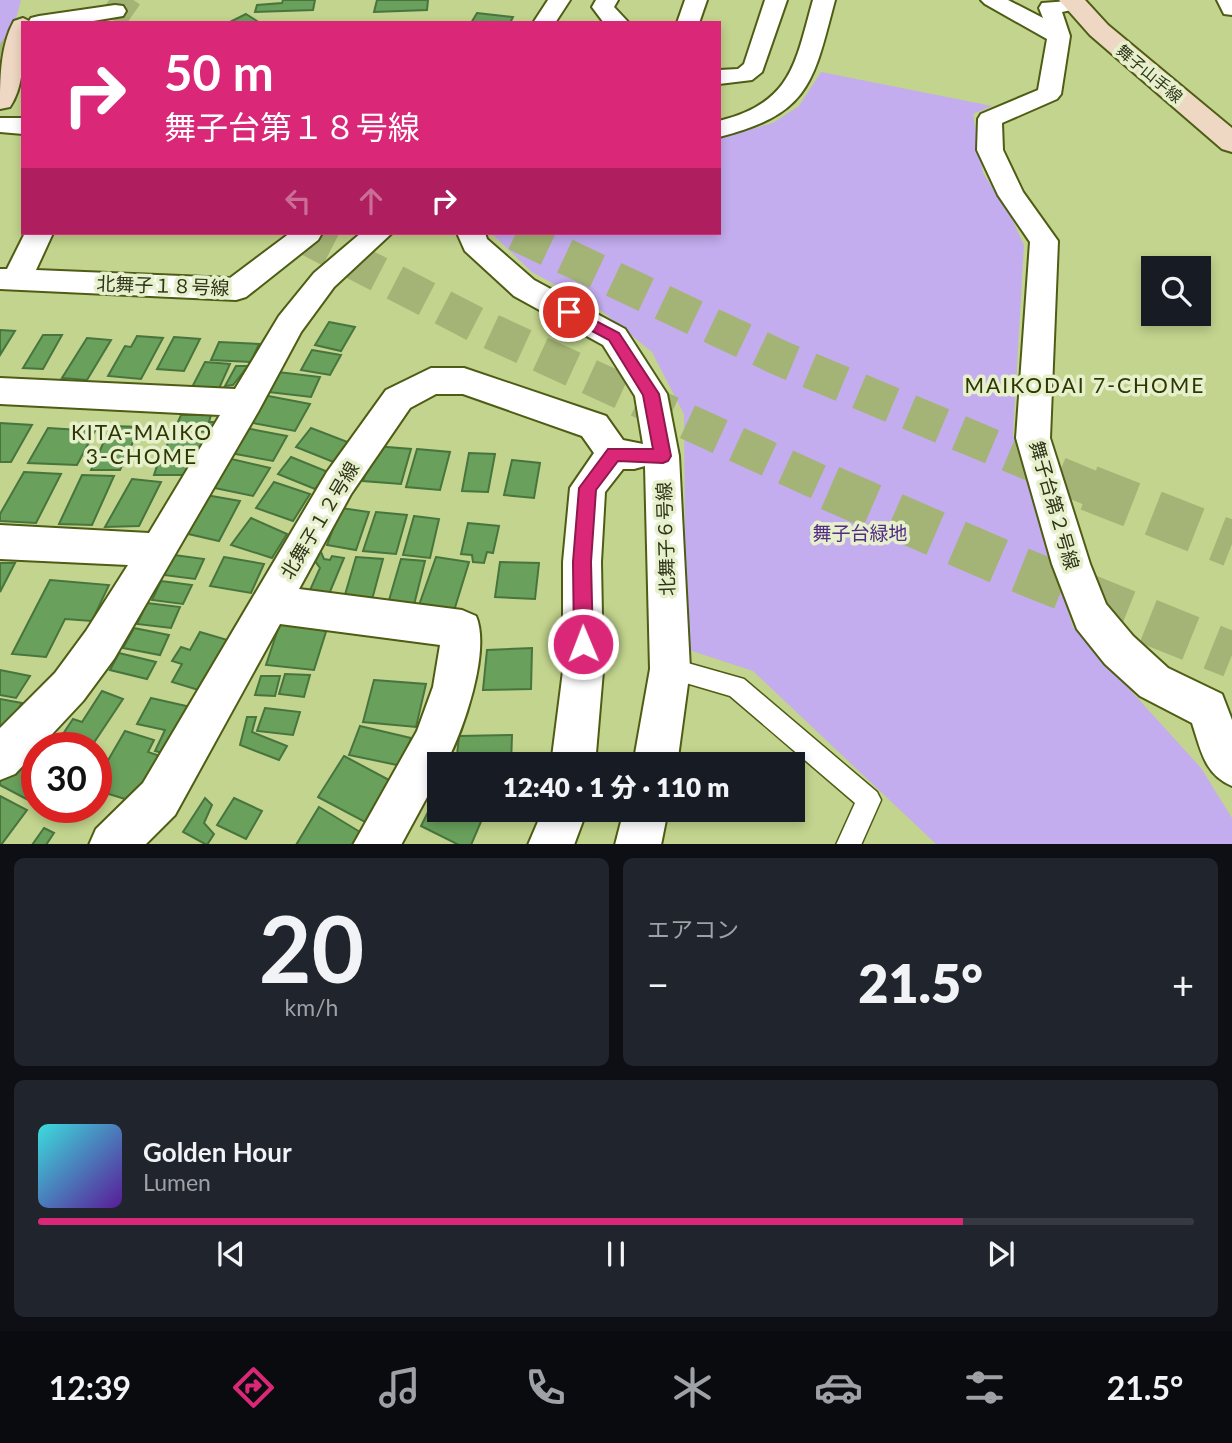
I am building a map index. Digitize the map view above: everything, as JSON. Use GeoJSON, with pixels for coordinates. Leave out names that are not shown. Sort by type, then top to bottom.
{"type":"FeatureCollection","features":[{"type":"Feature","properties":{"kind":"street"},"geometry":{"type":"LineString","coordinates":[[24,21],[30,0]]}},
{"type":"Feature","properties":{"kind":"street"},"geometry":{"type":"LineString","coordinates":[[545,21],[559,0]]}},
{"type":"Feature","properties":{"kind":"street"},"geometry":{"type":"LineString","coordinates":[[607,0],[603,7],[616,21]]}},
{"type":"Feature","properties":{"kind":"street"},"geometry":{"type":"LineString","coordinates":[[689,21],[696,0]]}},
{"type":"Feature","properties":{"kind":"street"},"geometry":{"type":"LineString","coordinates":[[721,77],[744,75],[754,67],[776,0]]}},
{"type":"Feature","properties":{"kind":"street"},"geometry":{"type":"LineString","coordinates":[[721,128],[757,118],[790,95],[803,73],[824,0]]}},
{"type":"Feature","properties":{"kind":"street"},"geometry":{"type":"LineString","coordinates":[[992,0],[1059,36]]}},
{"type":"Feature","properties":{"kind":"street"},"geometry":{"type":"LineString","coordinates":[[1228,0],[1232,9]]}},
{"type":"Feature","properties":{"kind":"street","name":"舞子台第２号線"},"geometry":{"type":"LineString","coordinates":[[1072,2],[1049,8],[1059,36],[1049,94],[990,119],[990,150],[1011,195],[1044,241],[1033,438],[1071,564],[1091,616],[1119,650],[1154,682],[1219,711],[1224,753],[1232,764]]}},
{"type":"Feature","properties":{"kind":"street","name":"舞子山手線"},"geometry":{"type":"LineString","coordinates":[[1072,2],[1099,30],[1232,143]]}},
{"type":"Feature","properties":{"kind":"street"},"geometry":{"type":"LineString","coordinates":[[51,21],[115,11]]}},
{"type":"Feature","properties":{"kind":"street"},"geometry":{"type":"LineString","coordinates":[[0,101],[21,31]]}},
{"type":"Feature","properties":{"kind":"street"},"geometry":{"type":"LineString","coordinates":[[0,125],[21,126]]}},
{"type":"Feature","properties":{"kind":"street"},"geometry":{"type":"LineString","coordinates":[[8,279],[38,235]]}},
{"type":"Feature","properties":{"kind":"street","name":"北舞子１８号線"},"geometry":{"type":"LineString","coordinates":[[8,279],[236,289],[305,235]]}},
{"type":"Feature","properties":{"kind":"street"},"geometry":{"type":"LineString","coordinates":[[0,758],[69,687],[100,645],[299,313],[324,281],[375,235]]}},
{"type":"Feature","properties":{"kind":"street","name":"北舞子６号線"},"geometry":{"type":"LineString","coordinates":[[472,235],[475,244],[524,288],[614,337],[651,394],[663,456],[670,669],[657,752]]}},
{"type":"Feature","properties":{"kind":"street","name":"北舞子１２号線"},"geometry":{"type":"LineString","coordinates":[[113,844],[159,799],[339,483],[398,399],[431,381],[464,381],[594,426],[614,454]]}},
{"type":"Feature","properties":{"kind":"street"},"geometry":{"type":"LineString","coordinates":[[0,391],[246,403]]}},
{"type":"Feature","properties":{"kind":"street"},"geometry":{"type":"LineString","coordinates":[[574,752],[583,671],[582,562],[588,488],[614,454],[663,456]]}},
{"type":"Feature","properties":{"kind":"street"},"geometry":{"type":"LineString","coordinates":[[0,542],[159,550]]}},
{"type":"Feature","properties":{"kind":"street"},"geometry":{"type":"LineString","coordinates":[[269,604],[462,629],[453,687],[434,742],[377,844]]}},
{"type":"Feature","properties":{"kind":"street"},"geometry":{"type":"LineString","coordinates":[[551,844],[560,822]]}},
{"type":"Feature","properties":{"kind":"street"},"geometry":{"type":"LineString","coordinates":[[638,844],[643,822]]}},
{"type":"Feature","properties":{"kind":"lane"},"geometry":{"type":"LineString","coordinates":[[670,669],[736,687],[869,800],[848,844]]}},
{"type":"Feature","properties":{"kind":"green space"},"geometry":{"type":"Polygon","coordinates":[[[0,0],[21,0],[0,77],[0,0]]]}},
{"type":"Feature","properties":{"kind":"green space","name":"舞子台緑地"},"geometry":{"type":"Polygon","coordinates":[[[821,72],[992,106],[973,114],[983,173],[1011,217],[1024,245],[1013,435],[1073,627],[1201,768],[1232,818],[1232,844],[936,844],[753,671],[686,649],[684,414],[652,352],[598,308],[532,272],[493,235],[721,235],[721,137],[773,123],[799,106],[821,72]]]}},
{"type":"Feature","properties":{"kind":"building"},"geometry":{"type":"Polygon","coordinates":[[[283,0],[315,0],[313,10],[255,12],[257,5],[282,3],[283,0]]]}},
{"type":"Feature","properties":{"kind":"building"},"geometry":{"type":"Polygon","coordinates":[[[377,0],[428,0],[427,10],[374,12],[377,0]]]}},
{"type":"Feature","properties":{"kind":"building"},"geometry":{"type":"Polygon","coordinates":[[[477,13],[513,17],[511,21],[472,21],[477,13]]]}},
{"type":"Feature","properties":{"kind":"building"},"geometry":{"type":"Polygon","coordinates":[[[246,14],[257,21],[232,21],[246,14]]]}},
{"type":"Feature","properties":{"kind":"building"},"geometry":{"type":"Polygon","coordinates":[[[329,322],[355,327],[341,351],[315,345],[329,322]]]}},
{"type":"Feature","properties":{"kind":"building"},"geometry":{"type":"Polygon","coordinates":[[[0,330],[15,331],[0,355],[0,330]]]}},
{"type":"Feature","properties":{"kind":"building"},"geometry":{"type":"Polygon","coordinates":[[[43,335],[62,335],[43,369],[23,368],[43,335]]]}},
{"type":"Feature","properties":{"kind":"building"},"geometry":{"type":"Polygon","coordinates":[[[137,336],[163,338],[141,379],[108,376],[125,346],[131,347],[137,336]]]}},
{"type":"Feature","properties":{"kind":"building"},"geometry":{"type":"Polygon","coordinates":[[[174,337],[200,339],[184,371],[157,369],[174,337]]]}},
{"type":"Feature","properties":{"kind":"building"},"geometry":{"type":"Polygon","coordinates":[[[87,338],[111,340],[87,380],[62,378],[87,338]]]}},
{"type":"Feature","properties":{"kind":"building"},"geometry":{"type":"Polygon","coordinates":[[[219,342],[259,344],[251,362],[211,360],[219,342]]]}},
{"type":"Feature","properties":{"kind":"building"},"geometry":{"type":"Polygon","coordinates":[[[312,350],[341,355],[330,375],[301,370],[312,350]]]}},
{"type":"Feature","properties":{"kind":"building"},"geometry":{"type":"Polygon","coordinates":[[[205,362],[230,364],[217,393],[190,391],[205,362]]]}},
{"type":"Feature","properties":{"kind":"building"},"geometry":{"type":"Polygon","coordinates":[[[236,366],[248,366],[233,385],[225,386],[236,366]]]}},
{"type":"Feature","properties":{"kind":"building"},"geometry":{"type":"Polygon","coordinates":[[[278,372],[320,377],[311,397],[268,392],[278,372]]]}},
{"type":"Feature","properties":{"kind":"building"},"geometry":{"type":"Polygon","coordinates":[[[263,395],[310,404],[295,431],[248,422],[263,395]]]}},
{"type":"Feature","properties":{"kind":"building"},"geometry":{"type":"Polygon","coordinates":[[[181,415],[211,415],[209,422],[219,422],[216,432],[174,431],[181,415]]]}},
{"type":"Feature","properties":{"kind":"building"},"geometry":{"type":"Polygon","coordinates":[[[0,423],[32,425],[11,462],[0,462],[0,423]]]}},
{"type":"Feature","properties":{"kind":"building"},"geometry":{"type":"Polygon","coordinates":[[[111,426],[140,427],[120,470],[91,470],[111,426]]]}},
{"type":"Feature","properties":{"kind":"building"},"geometry":{"type":"Polygon","coordinates":[[[48,428],[95,431],[77,465],[28,463],[48,428]]]}},
{"type":"Feature","properties":{"kind":"building"},"geometry":{"type":"Polygon","coordinates":[[[245,428],[287,436],[273,461],[230,453],[245,428]]]}},
{"type":"Feature","properties":{"kind":"building"},"geometry":{"type":"Polygon","coordinates":[[[311,428],[350,443],[336,463],[296,447],[311,428]]]}},
{"type":"Feature","properties":{"kind":"building"},"geometry":{"type":"Polygon","coordinates":[[[170,437],[207,437],[201,455],[164,454],[170,437]]]}},
{"type":"Feature","properties":{"kind":"building"},"geometry":{"type":"Polygon","coordinates":[[[375,446],[411,449],[401,484],[363,481],[375,446]]]}},
{"type":"Feature","properties":{"kind":"building"},"geometry":{"type":"Polygon","coordinates":[[[417,449],[450,452],[440,490],[406,487],[417,449]]]}},
{"type":"Feature","properties":{"kind":"building"},"geometry":{"type":"Polygon","coordinates":[[[469,453],[495,454],[488,492],[462,491],[469,453]]]}},
{"type":"Feature","properties":{"kind":"building"},"geometry":{"type":"Polygon","coordinates":[[[160,457],[192,457],[186,475],[154,475],[160,457]]]}},
{"type":"Feature","properties":{"kind":"building"},"geometry":{"type":"Polygon","coordinates":[[[291,457],[328,472],[315,489],[278,474],[291,457]]]}},
{"type":"Feature","properties":{"kind":"building"},"geometry":{"type":"Polygon","coordinates":[[[227,458],[270,468],[253,496],[210,487],[227,458]]]}},
{"type":"Feature","properties":{"kind":"building"},"geometry":{"type":"Polygon","coordinates":[[[512,460],[540,463],[534,498],[504,495],[512,460]]]}},
{"type":"Feature","properties":{"kind":"building"},"geometry":{"type":"Polygon","coordinates":[[[24,472],[61,474],[36,523],[0,521],[0,514],[24,472]]]}},
{"type":"Feature","properties":{"kind":"building"},"geometry":{"type":"Polygon","coordinates":[[[82,475],[114,476],[92,525],[59,524],[82,475]]]}},
{"type":"Feature","properties":{"kind":"building"},"geometry":{"type":"Polygon","coordinates":[[[132,479],[161,482],[139,526],[105,527],[132,479]]]}},
{"type":"Feature","properties":{"kind":"building"},"geometry":{"type":"Polygon","coordinates":[[[274,482],[310,494],[293,521],[256,508],[274,482]]]}},
{"type":"Feature","properties":{"kind":"building"},"geometry":{"type":"Polygon","coordinates":[[[206,495],[240,501],[219,541],[184,533],[206,495]]]}},
{"type":"Feature","properties":{"kind":"building"},"geometry":{"type":"Polygon","coordinates":[[[341,508],[369,512],[356,550],[327,545],[341,508]]]}},
{"type":"Feature","properties":{"kind":"building"},"geometry":{"type":"Polygon","coordinates":[[[376,512],[407,515],[396,554],[363,551],[376,512]]]}},
{"type":"Feature","properties":{"kind":"building"},"geometry":{"type":"Polygon","coordinates":[[[414,516],[439,519],[430,558],[403,555],[414,516]]]}},
{"type":"Feature","properties":{"kind":"building"},"geometry":{"type":"Polygon","coordinates":[[[251,518],[287,534],[272,558],[231,545],[251,518]]]}},
{"type":"Feature","properties":{"kind":"building"},"geometry":{"type":"Polygon","coordinates":[[[468,523],[499,526],[493,553],[487,552],[484,563],[473,562],[472,555],[461,554],[468,523]]]}},
{"type":"Feature","properties":{"kind":"building"},"geometry":{"type":"Polygon","coordinates":[[[320,550],[324,559],[330,560],[332,556],[344,558],[329,594],[310,590],[320,568],[311,556],[320,550]]]}},
{"type":"Feature","properties":{"kind":"building"},"geometry":{"type":"Polygon","coordinates":[[[174,555],[204,559],[195,579],[164,575],[174,555]]]}},
{"type":"Feature","properties":{"kind":"building"},"geometry":{"type":"Polygon","coordinates":[[[224,557],[264,564],[251,593],[210,586],[224,557]]]}},
{"type":"Feature","properties":{"kind":"building"},"geometry":{"type":"Polygon","coordinates":[[[356,557],[383,559],[370,607],[342,605],[356,557]]]}},
{"type":"Feature","properties":{"kind":"building"},"geometry":{"type":"Polygon","coordinates":[[[436,557],[469,562],[453,614],[418,608],[436,557]]]}},
{"type":"Feature","properties":{"kind":"building"},"geometry":{"type":"Polygon","coordinates":[[[401,559],[425,561],[413,609],[387,607],[401,559]]]}},
{"type":"Feature","properties":{"kind":"building"},"geometry":{"type":"Polygon","coordinates":[[[500,562],[539,563],[535,599],[495,597],[500,562]]]}},
{"type":"Feature","properties":{"kind":"building"},"geometry":{"type":"Polygon","coordinates":[[[0,563],[15,563],[0,592],[0,563]]]}},
{"type":"Feature","properties":{"kind":"building"},"geometry":{"type":"Polygon","coordinates":[[[50,580],[109,585],[92,621],[65,619],[46,657],[12,654],[50,580]]]}},
{"type":"Feature","properties":{"kind":"building"},"geometry":{"type":"Polygon","coordinates":[[[161,581],[192,585],[183,604],[152,600],[161,581]]]}},
{"type":"Feature","properties":{"kind":"building"},"geometry":{"type":"Polygon","coordinates":[[[147,603],[180,607],[171,628],[137,624],[147,603]]]}},
{"type":"Feature","properties":{"kind":"building"},"geometry":{"type":"Polygon","coordinates":[[[282,617],[329,622],[314,670],[266,665],[282,617]]]}},
{"type":"Feature","properties":{"kind":"building"},"geometry":{"type":"Polygon","coordinates":[[[134,628],[169,635],[160,655],[123,648],[134,628]]]}},
{"type":"Feature","properties":{"kind":"building"},"geometry":{"type":"Polygon","coordinates":[[[200,632],[231,641],[202,691],[172,682],[182,664],[172,661],[181,647],[190,650],[200,632]]]}},
{"type":"Feature","properties":{"kind":"building"},"geometry":{"type":"Polygon","coordinates":[[[532,648],[531,689],[483,690],[487,650],[532,648]]]}},
{"type":"Feature","properties":{"kind":"building"},"geometry":{"type":"Polygon","coordinates":[[[119,653],[156,662],[147,679],[110,670],[119,653]]]}},
{"type":"Feature","properties":{"kind":"building"},"geometry":{"type":"Polygon","coordinates":[[[0,670],[30,676],[16,698],[0,695],[0,670]]]}},
{"type":"Feature","properties":{"kind":"building"},"geometry":{"type":"Polygon","coordinates":[[[285,674],[310,675],[304,697],[279,694],[285,674]]]}},
{"type":"Feature","properties":{"kind":"building"},"geometry":{"type":"Polygon","coordinates":[[[261,676],[280,676],[275,696],[255,695],[261,676]]]}},
{"type":"Feature","properties":{"kind":"building"},"geometry":{"type":"Polygon","coordinates":[[[374,680],[426,684],[416,727],[363,722],[374,680]]]}},
{"type":"Feature","properties":{"kind":"building"},"geometry":{"type":"Polygon","coordinates":[[[102,691],[123,699],[101,732],[64,732],[73,719],[82,722],[102,691]]]}},
{"type":"Feature","properties":{"kind":"building"},"geometry":{"type":"Polygon","coordinates":[[[151,698],[195,708],[172,755],[155,751],[165,730],[137,724],[151,698]]]}},
{"type":"Feature","properties":{"kind":"building"},"geometry":{"type":"Polygon","coordinates":[[[0,699],[22,703],[7,727],[0,725],[0,699]]]}},
{"type":"Feature","properties":{"kind":"building"},"geometry":{"type":"Polygon","coordinates":[[[265,708],[300,712],[293,735],[257,731],[265,708]]]}},
{"type":"Feature","properties":{"kind":"building"},"geometry":{"type":"Polygon","coordinates":[[[247,717],[256,717],[252,732],[287,746],[279,760],[240,745],[247,717]]]}},
{"type":"Feature","properties":{"kind":"building"},"geometry":{"type":"Polygon","coordinates":[[[360,726],[411,738],[402,766],[349,755],[360,726]]]}},
{"type":"Feature","properties":{"kind":"building"},"geometry":{"type":"Polygon","coordinates":[[[125,731],[154,740],[148,752],[166,758],[141,804],[112,795],[112,753],[125,731]]]}},
{"type":"Feature","properties":{"kind":"building"},"geometry":{"type":"Polygon","coordinates":[[[512,735],[511,752],[457,752],[459,736],[512,735]]]}},
{"type":"Feature","properties":{"kind":"building"},"geometry":{"type":"Polygon","coordinates":[[[21,752],[21,796],[0,785],[0,779],[21,752]]]}},
{"type":"Feature","properties":{"kind":"building"},"geometry":{"type":"Polygon","coordinates":[[[344,756],[389,780],[365,822],[318,797],[344,756]]]}},
{"type":"Feature","properties":{"kind":"building"},"geometry":{"type":"Polygon","coordinates":[[[0,796],[21,807],[21,818],[2,844],[0,796]]]}},
{"type":"Feature","properties":{"kind":"building"},"geometry":{"type":"Polygon","coordinates":[[[205,798],[212,805],[204,823],[214,834],[208,844],[183,832],[205,798]]]}},
{"type":"Feature","properties":{"kind":"building"},"geometry":{"type":"Polygon","coordinates":[[[234,798],[262,811],[246,839],[217,825],[234,798]]]}},
{"type":"Feature","properties":{"kind":"building"},"geometry":{"type":"Polygon","coordinates":[[[319,807],[360,832],[354,844],[297,844],[319,807]]]}},
{"type":"Feature","properties":{"kind":"building"},"geometry":{"type":"Polygon","coordinates":[[[427,814],[427,822],[481,822],[471,844],[457,844],[421,826],[427,814]]]}},
{"type":"Feature","properties":{"kind":"building"},"geometry":{"type":"Polygon","coordinates":[[[44,828],[54,833],[47,844],[33,844],[44,828]]]}},
{"type":"Feature","properties":{"kind":"tunnel"},"geometry":{"type":"LineString","coordinates":[[109,0],[139,21]]}},
{"type":"Feature","properties":{"kind":"tunnel"},"geometry":{"type":"LineString","coordinates":[[0,44],[21,60]]}},
{"type":"Feature","properties":{"kind":"tunnel"},"geometry":{"type":"LineString","coordinates":[[303,235],[477,325],[834,489]]}},
{"type":"Feature","properties":{"kind":"tunnel"},"geometry":{"type":"LineString","coordinates":[[520,235],[780,358],[1093,489]]}},
{"type":"Feature","properties":{"kind":"tunnel"},"geometry":{"type":"LineString","coordinates":[[830,488],[1015,568],[1232,655]]}},
{"type":"Feature","properties":{"kind":"tunnel"},"geometry":{"type":"LineString","coordinates":[[1089,488],[1232,544]]}},
{"type":"Feature","properties":{"kind":"district","name":"MAIKODAI 7-CHOME"},"geometry":{"type":"Point","coordinates":[1085,384]}},
{"type":"Feature","properties":{"kind":"district","name":"KITA-MAIKO 3-CHOME"},"geometry":{"type":"Point","coordinates":[142,443]}},
{"type":"Feature","properties":{"kind":"route"},"geometry":{"type":"LineString","coordinates":[[569,312],[614,337],[651,394],[663,456],[614,454],[588,488],[582,562],[583,644]]}}]}
